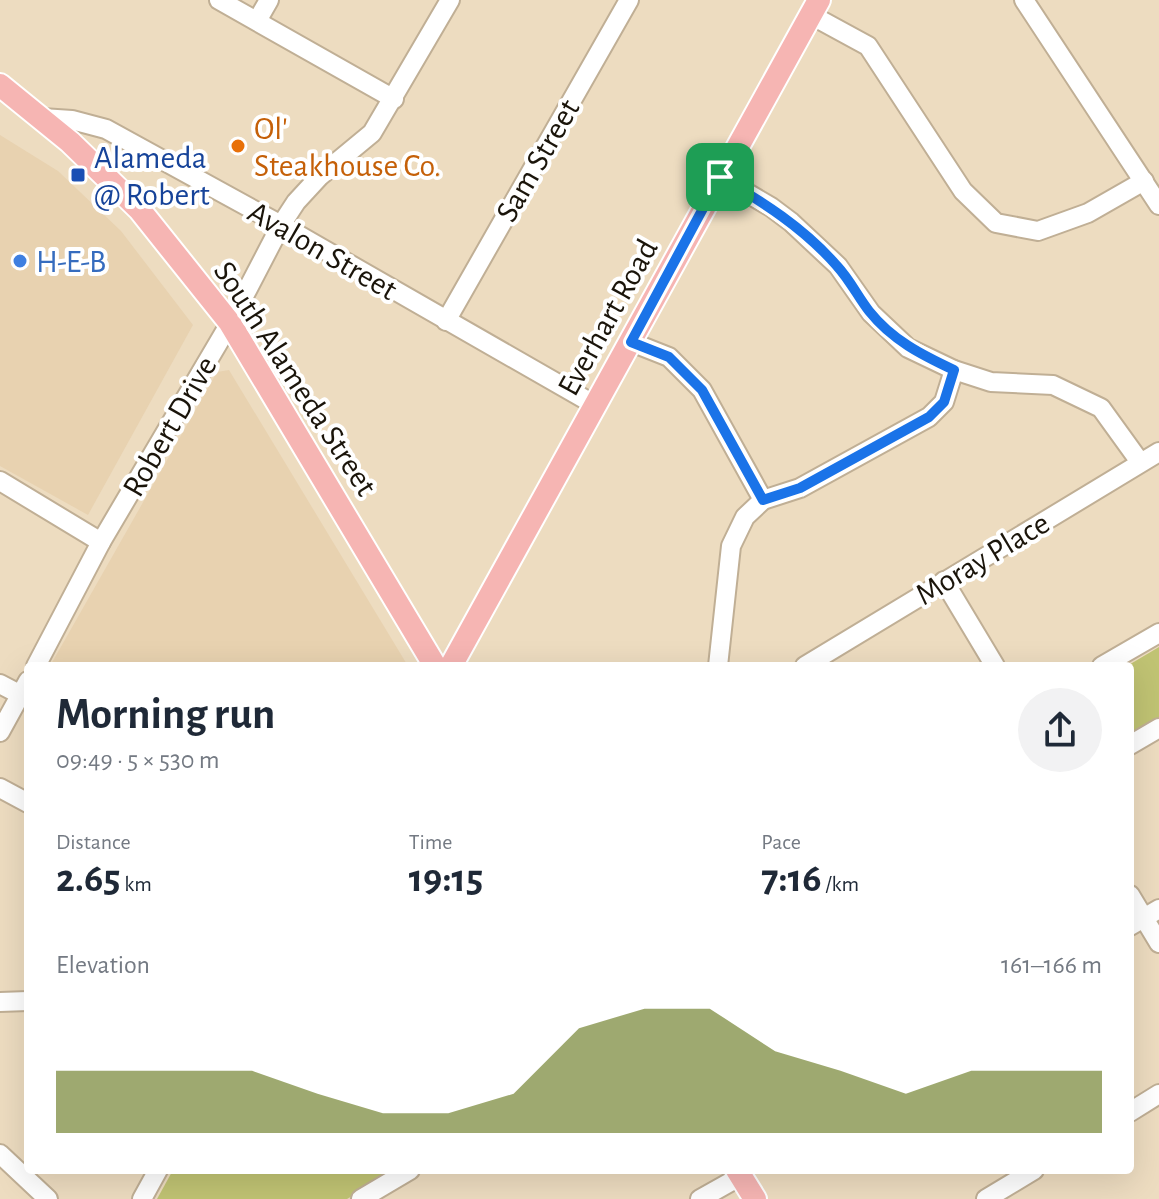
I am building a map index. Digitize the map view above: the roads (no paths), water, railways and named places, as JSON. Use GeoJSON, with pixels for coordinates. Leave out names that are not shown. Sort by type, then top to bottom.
{"type":"FeatureCollection","features":[{"type":"Feature","properties":{"kind":"main road","name":"Everhart Road"},"geometry":{"type":"LineString","coordinates":[[453,662],[815,8]]}},
{"type":"Feature","properties":{"kind":"main road","name":"South Alameda Street"},"geometry":{"type":"LineString","coordinates":[[0,85],[42,118],[139,209],[230,323],[433,662]]}},
{"type":"Feature","properties":{"kind":"main road"},"geometry":{"type":"LineString","coordinates":[[740,1174],[755,1199]]}},
{"type":"Feature","properties":{"kind":"street"},"geometry":{"type":"LineString","coordinates":[[219,0],[394,99]]}},
{"type":"Feature","properties":{"kind":"street"},"geometry":{"type":"LineString","coordinates":[[257,21],[269,0]]}},
{"type":"Feature","properties":{"kind":"street","name":"Robert Drive"},"geometry":{"type":"LineString","coordinates":[[38,662],[101,542],[230,323],[281,225],[296,202],[320,176],[372,133],[450,0]]}},
{"type":"Feature","properties":{"kind":"street","name":"Sam Street"},"geometry":{"type":"LineString","coordinates":[[446,321],[629,0]]}},
{"type":"Feature","properties":{"kind":"street"},"geometry":{"type":"LineString","coordinates":[[1024,0],[1159,205]]}},
{"type":"Feature","properties":{"kind":"street"},"geometry":{"type":"LineString","coordinates":[[815,8],[868,46],[963,191],[996,223],[1038,231],[1088,213],[1144,181]]}},
{"type":"Feature","properties":{"kind":"street","name":"Avalon Street"},"geometry":{"type":"LineString","coordinates":[[42,118],[72,120],[106,129],[281,225],[595,405]]}},
{"type":"Feature","properties":{"kind":"street"},"geometry":{"type":"LineString","coordinates":[[720,177],[791,222],[838,266],[871,313],[908,348],[954,370],[991,382],[1053,385],[1101,408],[1140,462]]}},
{"type":"Feature","properties":{"kind":"street"},"geometry":{"type":"LineString","coordinates":[[631,342],[669,357],[702,390],[763,500]]}},
{"type":"Feature","properties":{"kind":"street"},"geometry":{"type":"LineString","coordinates":[[718,662],[731,546],[745,517],[763,500],[800,488],[929,417],[944,402],[954,370]]}},
{"type":"Feature","properties":{"kind":"street","name":"Moray Place"},"geometry":{"type":"LineString","coordinates":[[812,662],[1159,452]]}},
{"type":"Feature","properties":{"kind":"street"},"geometry":{"type":"LineString","coordinates":[[0,481],[101,542]]}},
{"type":"Feature","properties":{"kind":"street"},"geometry":{"type":"LineString","coordinates":[[944,581],[993,662]]}},
{"type":"Feature","properties":{"kind":"street"},"geometry":{"type":"LineString","coordinates":[[1109,662],[1159,633]]}},
{"type":"Feature","properties":{"kind":"street"},"geometry":{"type":"LineString","coordinates":[[0,684],[24,688],[0,732]]}},
{"type":"Feature","properties":{"kind":"street"},"geometry":{"type":"LineString","coordinates":[[1134,743],[1159,728]]}},
{"type":"Feature","properties":{"kind":"street"},"geometry":{"type":"LineString","coordinates":[[0,788],[24,801]]}},
{"type":"Feature","properties":{"kind":"street"},"geometry":{"type":"LineString","coordinates":[[1144,918],[1159,943]]}},
{"type":"Feature","properties":{"kind":"street"},"geometry":{"type":"LineString","coordinates":[[0,1002],[24,1001]]}},
{"type":"Feature","properties":{"kind":"street"},"geometry":{"type":"LineString","coordinates":[[1134,1110],[1159,1094]]}},
{"type":"Feature","properties":{"kind":"street"},"geometry":{"type":"LineString","coordinates":[[0,1154],[48,1199]]}},
{"type":"Feature","properties":{"kind":"street"},"geometry":{"type":"LineString","coordinates":[[142,1199],[156,1174]]}},
{"type":"Feature","properties":{"kind":"street"},"geometry":{"type":"LineString","coordinates":[[361,1199],[403,1174]]}},
{"type":"Feature","properties":{"kind":"street"},"geometry":{"type":"LineString","coordinates":[[700,1199],[738,1174]]}},
{"type":"Feature","properties":{"kind":"street"},"geometry":{"type":"LineString","coordinates":[[986,1199],[1027,1174]]}},
{"type":"Feature","properties":{"kind":"place","name":"Ol' Steakhouse Co."},"geometry":{"type":"Point","coordinates":[238,146]}},
{"type":"Feature","properties":{"kind":"place","name":"Alameda @ Robert"},"geometry":{"type":"Point","coordinates":[78,175]}},
{"type":"Feature","properties":{"kind":"place","name":"H-E-B"},"geometry":{"type":"Point","coordinates":[20,261]}}]}
